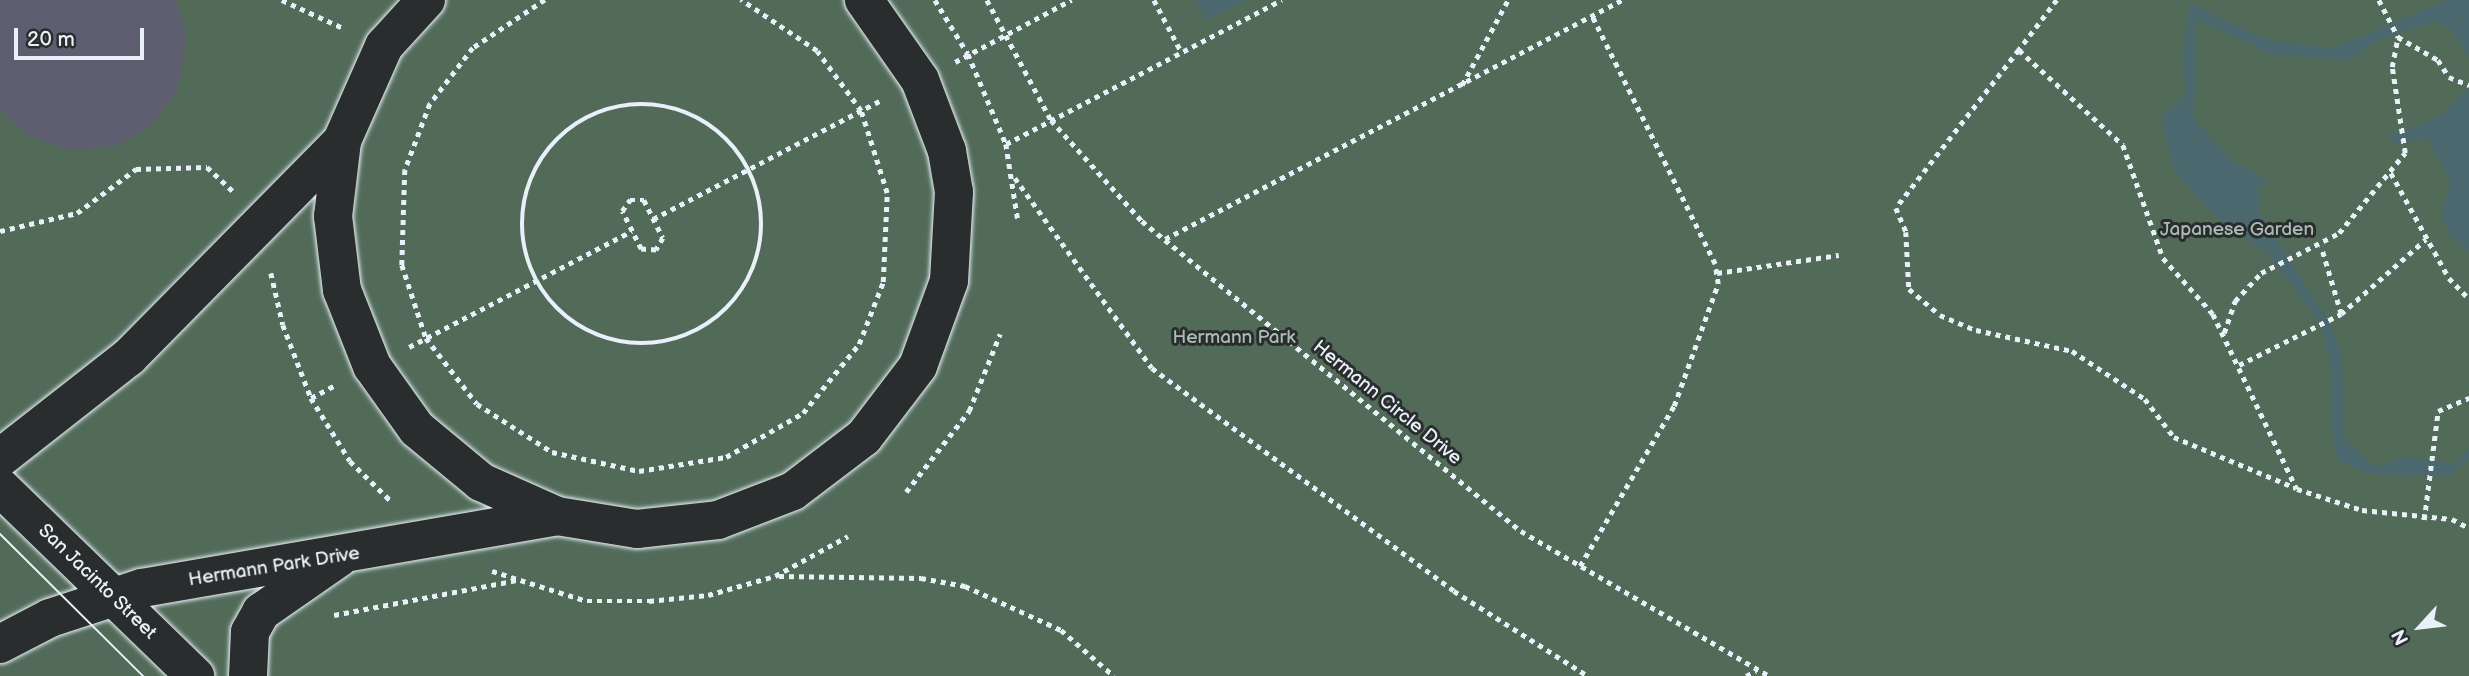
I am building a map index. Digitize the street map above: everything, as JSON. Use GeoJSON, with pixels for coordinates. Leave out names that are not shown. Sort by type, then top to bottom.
{"type":"FeatureCollection","features":[{"type":"Feature","properties":{"kind":"street"},"geometry":{"type":"LineString","coordinates":[[426,0],[384,46],[342,141],[333,216],[342,290],[372,366],[417,429],[481,482],[557,516],[637,528],[718,520],[793,491],[864,438],[918,366],[948,281],[954,192],[947,151],[920,80],[864,0]]}},
{"type":"Feature","properties":{"kind":"street"},"geometry":{"type":"LineString","coordinates":[[0,458],[130,357],[342,141]]}},
{"type":"Feature","properties":{"kind":"street","name":"San Jacinto Street"},"geometry":{"type":"LineString","coordinates":[[0,487],[195,676]]}},
{"type":"Feature","properties":{"kind":"street","name":"Hermann Park Drive"},"geometry":{"type":"LineString","coordinates":[[0,644],[111,595],[340,557],[557,516]]}},
{"type":"Feature","properties":{"kind":"street"},"geometry":{"type":"LineString","coordinates":[[248,676],[250,632],[261,612],[340,557]]}},
{"type":"Feature","properties":{"kind":"path"},"geometry":{"type":"LineString","coordinates":[[282,0],[351,32]]}},
{"type":"Feature","properties":{"kind":"path"},"geometry":{"type":"LineString","coordinates":[[545,0],[491,33],[457,65],[411,147],[399,242],[426,338],[461,389],[494,419],[573,460],[661,471],[705,464],[767,439],[834,381],[859,344],[880,292],[888,204],[861,111],[817,51],[741,0]]}},
{"type":"Feature","properties":{"kind":"path"},"geometry":{"type":"LineString","coordinates":[[935,0],[968,54],[1006,144],[1014,178],[1018,221]]}},
{"type":"Feature","properties":{"kind":"path","name":"Hermann Circle Drive"},"geometry":{"type":"LineString","coordinates":[[987,0],[1051,120],[1165,239],[1521,531],[1769,676]]}},
{"type":"Feature","properties":{"kind":"path"},"geometry":{"type":"LineString","coordinates":[[954,62],[1071,0]]}},
{"type":"Feature","properties":{"kind":"path"},"geometry":{"type":"LineString","coordinates":[[1154,0],[1181,53]]}},
{"type":"Feature","properties":{"kind":"path"},"geometry":{"type":"LineString","coordinates":[[1006,144],[1282,0]]}},
{"type":"Feature","properties":{"kind":"path"},"geometry":{"type":"LineString","coordinates":[[1462,86],[1508,0]]}},
{"type":"Feature","properties":{"kind":"path"},"geometry":{"type":"LineString","coordinates":[[1165,239],[1622,0]]}},
{"type":"Feature","properties":{"kind":"path"},"geometry":{"type":"LineString","coordinates":[[2057,0],[1896,208],[1906,232],[1909,289],[1940,315],[1976,330],[2072,351],[2145,399],[2174,437],[2297,489],[2424,520],[2452,519],[2469,528]]}},
{"type":"Feature","properties":{"kind":"path"},"geometry":{"type":"LineString","coordinates":[[2379,0],[2398,36],[2438,61],[2449,77],[2469,85]]}},
{"type":"Feature","properties":{"kind":"path"},"geometry":{"type":"LineString","coordinates":[[1580,566],[1674,405],[1713,305],[1717,273],[1592,16]]}},
{"type":"Feature","properties":{"kind":"path"},"geometry":{"type":"LineString","coordinates":[[2224,334],[2235,301],[2272,265],[2291,253],[2321,247],[2363,210],[2390,172],[2403,148],[2392,67],[2398,36]]}},
{"type":"Feature","properties":{"kind":"path"},"geometry":{"type":"LineString","coordinates":[[2019,50],[2123,145],[2163,258],[2224,334],[2297,489]]}},
{"type":"Feature","properties":{"kind":"path"},"geometry":{"type":"LineString","coordinates":[[653,219],[886,98]]}},
{"type":"Feature","properties":{"kind":"path"},"geometry":{"type":"LineString","coordinates":[[636,104],[678,109],[730,142],[749,170],[762,218],[758,260],[745,289],[698,332],[636,345],[605,340],[576,325],[536,280],[524,248],[528,187],[561,134],[587,117],[636,104]]}},
{"type":"Feature","properties":{"kind":"path"},"geometry":{"type":"LineString","coordinates":[[0,231],[77,213],[136,169],[207,167],[234,192]]}},
{"type":"Feature","properties":{"kind":"path"},"geometry":{"type":"LineString","coordinates":[[2390,172],[2427,239],[2469,299]]}},
{"type":"Feature","properties":{"kind":"path"},"geometry":{"type":"LineString","coordinates":[[1014,178],[1152,368],[1454,591],[1588,676]]}},
{"type":"Feature","properties":{"kind":"path"},"geometry":{"type":"LineString","coordinates":[[630,200],[644,200],[663,238],[656,250],[641,249],[632,231],[622,211],[630,200]]}},
{"type":"Feature","properties":{"kind":"path"},"geometry":{"type":"LineString","coordinates":[[399,352],[632,231]]}},
{"type":"Feature","properties":{"kind":"path"},"geometry":{"type":"LineString","coordinates":[[2239,365],[2341,314],[2427,239]]}},
{"type":"Feature","properties":{"kind":"path"},"geometry":{"type":"LineString","coordinates":[[2321,247],[2341,314]]}},
{"type":"Feature","properties":{"kind":"path"},"geometry":{"type":"LineString","coordinates":[[1717,273],[1839,255]]}},
{"type":"Feature","properties":{"kind":"path"},"geometry":{"type":"LineString","coordinates":[[270,267],[282,325],[311,398],[350,461],[402,512]]}},
{"type":"Feature","properties":{"kind":"path"},"geometry":{"type":"LineString","coordinates":[[906,492],[969,411],[1000,334]]}},
{"type":"Feature","properties":{"kind":"path"},"geometry":{"type":"LineString","coordinates":[[311,398],[335,385]]}},
{"type":"Feature","properties":{"kind":"path"},"geometry":{"type":"LineString","coordinates":[[2424,520],[2429,458],[2438,411],[2469,398]]}},
{"type":"Feature","properties":{"kind":"path"},"geometry":{"type":"LineString","coordinates":[[491,571],[587,601],[649,601],[708,595],[775,576],[848,536]]}},
{"type":"Feature","properties":{"kind":"path"},"geometry":{"type":"LineString","coordinates":[[775,576],[921,578],[965,586],[1061,630],[1114,676]]}},
{"type":"Feature","properties":{"kind":"path"},"geometry":{"type":"LineString","coordinates":[[322,617],[518,580]]}},
{"type":"Feature","properties":{"kind":"path"},"geometry":{"type":"LineString","coordinates":[[1746,676],[1757,671]]}},
{"type":"Feature","properties":{"kind":"green space","name":"Hermann Park"},"geometry":{"type":"Polygon","coordinates":[[[0,0],[2469,0],[2469,676],[0,676],[0,0]]]}},
{"type":"Feature","properties":{"kind":"water"},"geometry":{"type":"Polygon","coordinates":[[[1196,0],[1245,0],[1206,20],[1196,0]]]}},
{"type":"Feature","properties":{"kind":"water"},"geometry":{"type":"Polygon","coordinates":[[[2447,0],[2469,0],[2469,57],[2450,28],[2434,22],[2378,40],[2348,61],[2271,54],[2199,20],[2196,26],[2194,118],[2233,162],[2268,180],[2258,188],[2260,213],[2331,325],[2342,355],[2344,438],[2377,468],[2407,456],[2454,465],[2469,448],[2469,458],[2450,476],[2370,474],[2340,462],[2333,443],[2331,369],[2321,324],[2267,253],[2214,216],[2175,171],[2161,118],[2187,93],[2182,56],[2190,3],[2261,38],[2332,49],[2447,0]]]}},
{"type":"Feature","properties":{"kind":"water"},"geometry":{"type":"Polygon","coordinates":[[[2469,88],[2469,252],[2449,235],[2441,215],[2451,183],[2427,139],[2392,144],[2390,135],[2439,117],[2469,88]]]}},
{"type":"Feature","properties":{"kind":"building"},"geometry":{"type":"Polygon","coordinates":[[[0,0],[176,0],[187,40],[176,94],[149,127],[118,145],[74,151],[31,137],[0,110],[0,0]]]}},
{"type":"Feature","properties":{"kind":"tram line"},"geometry":{"type":"LineString","coordinates":[[0,534],[143,676]]}},
{"type":"Feature","properties":{"kind":"park label","name":"Japanese Garden"},"geometry":{"type":"Point","coordinates":[2237,230]}}]}
